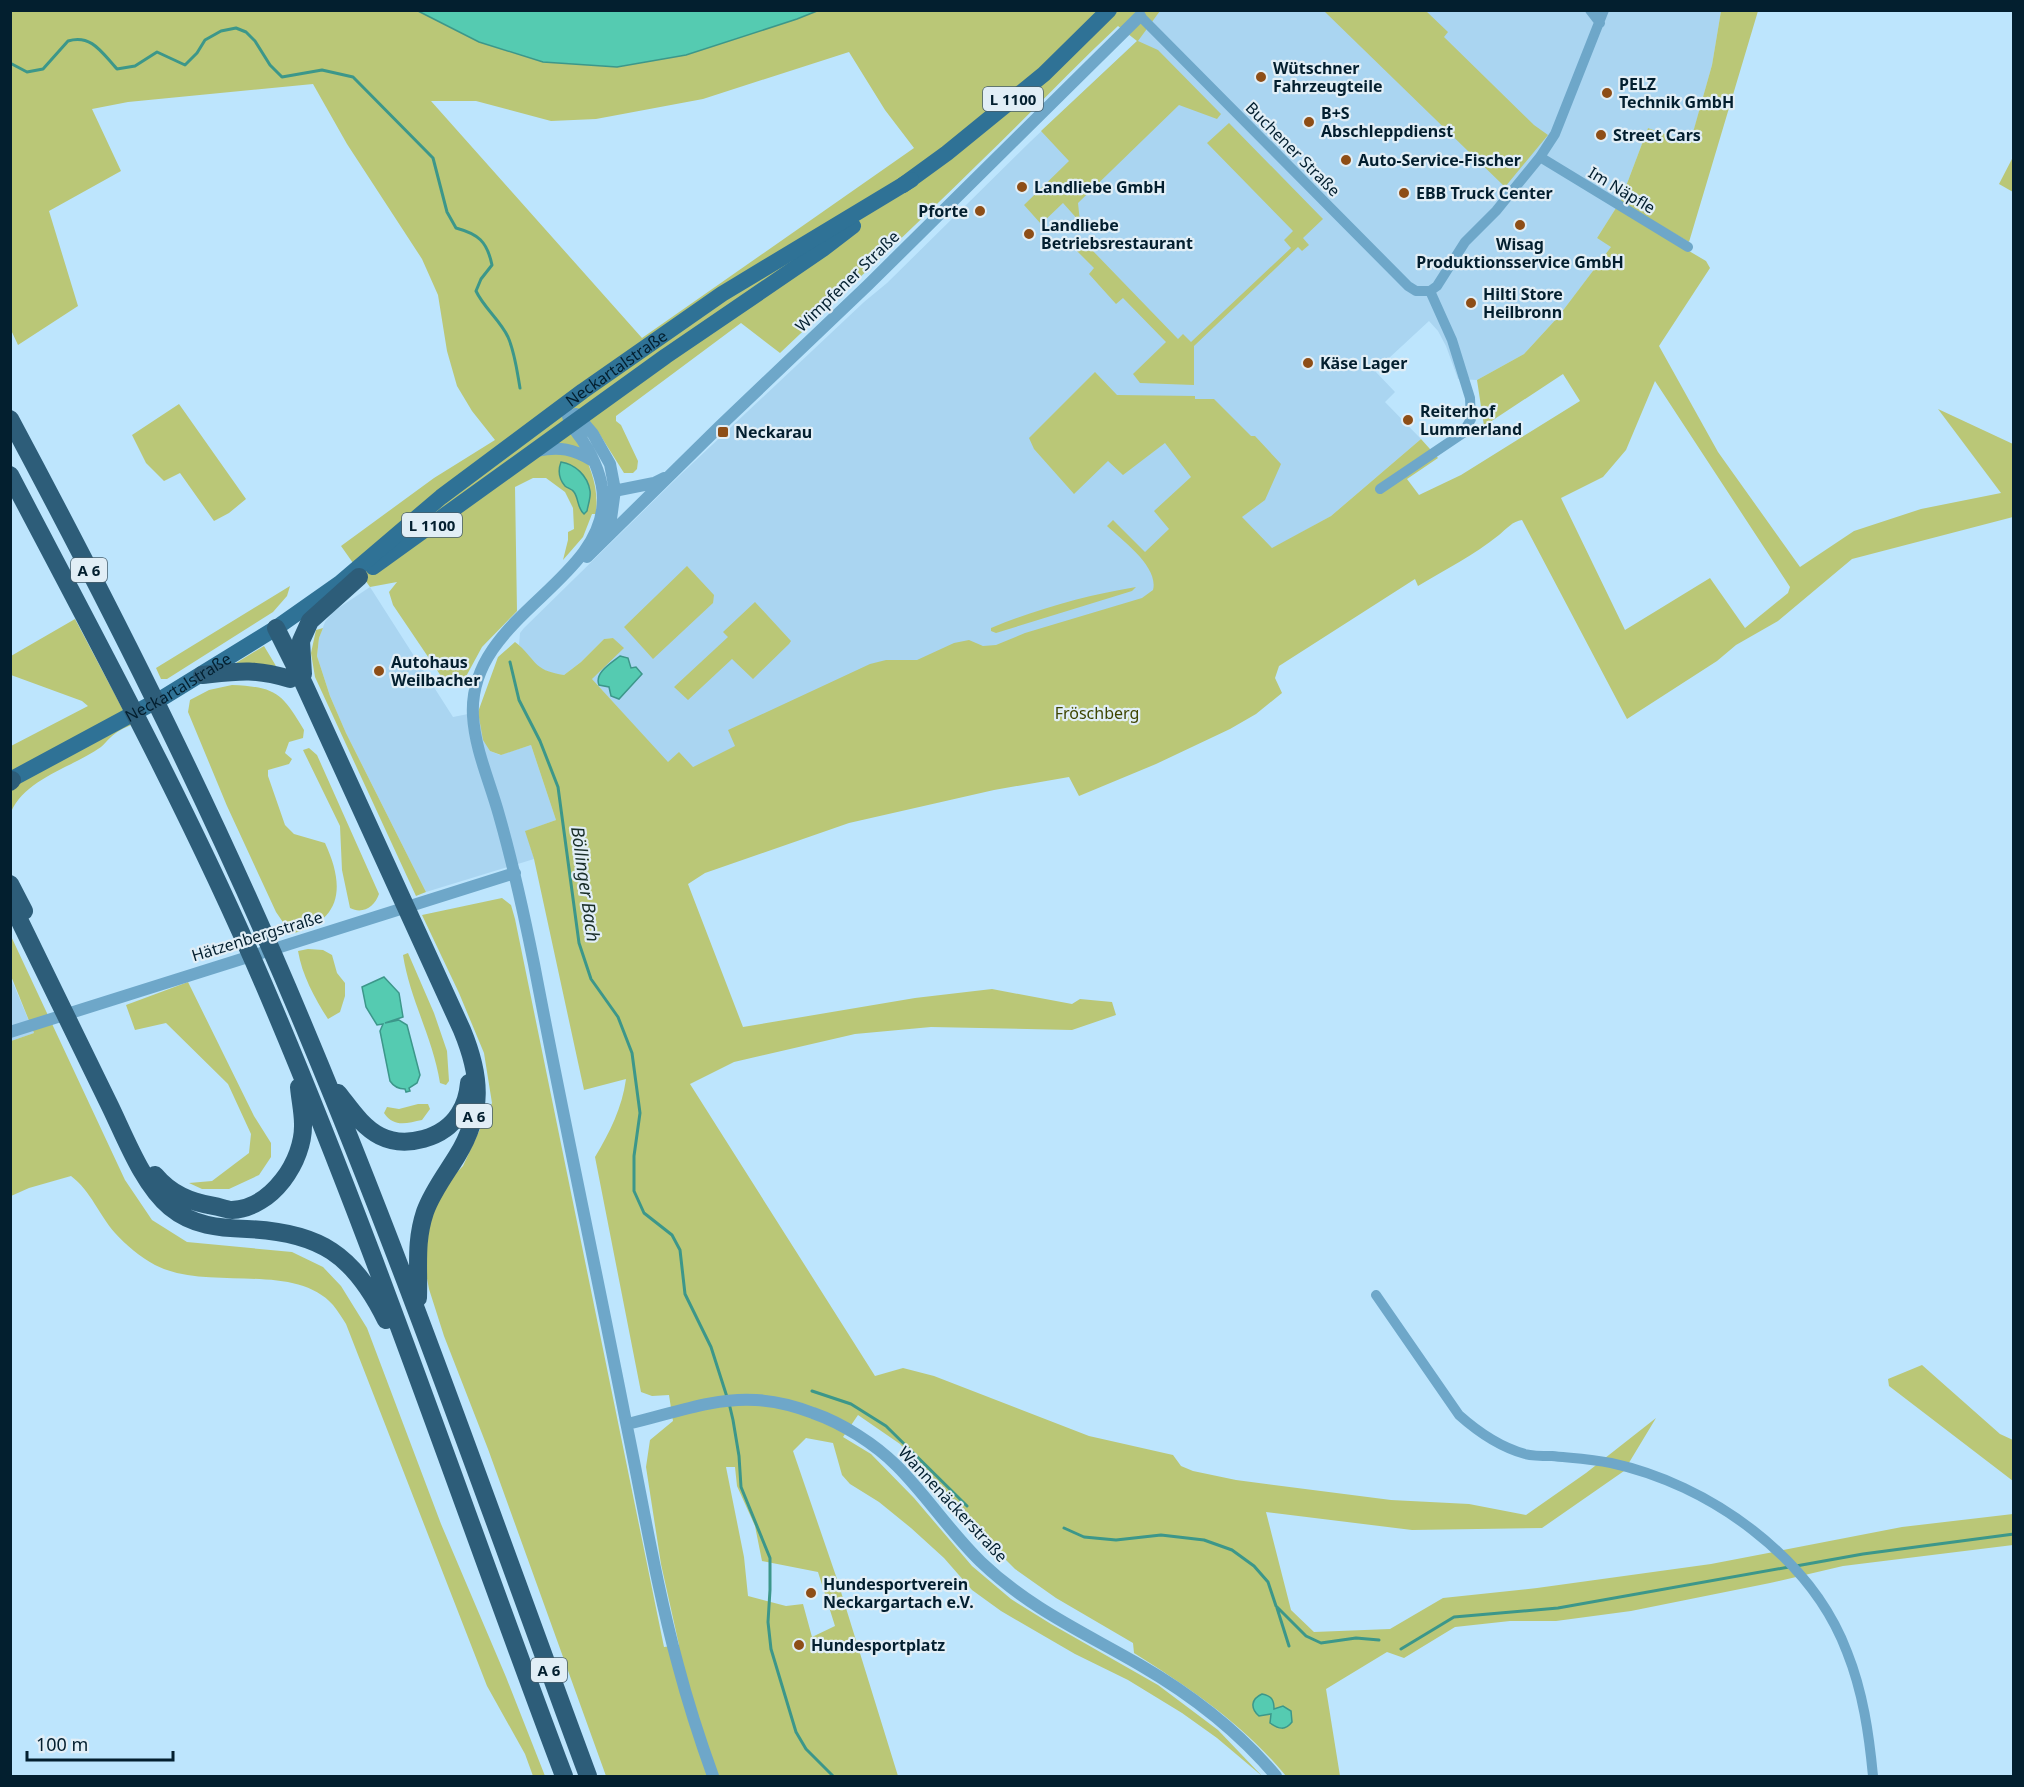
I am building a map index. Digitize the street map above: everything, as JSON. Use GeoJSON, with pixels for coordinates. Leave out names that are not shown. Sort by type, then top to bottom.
{"type":"FeatureCollection","features":[{"type":"Feature","properties":{"kind":"highway","name":"A 6"},"geometry":{"type":"LineString","coordinates":[[10,419],[190,769],[282,974],[327,1080],[418,1311],[588,1776]]}},
{"type":"Feature","properties":{"kind":"highway","name":"A 6"},"geometry":{"type":"LineString","coordinates":[[10,475],[145,734],[262,981],[362,1226],[564,1776]]}},
{"type":"Feature","properties":{"kind":"highway"},"geometry":{"type":"LineString","coordinates":[[297,681],[305,629],[315,615],[358,577]]}},
{"type":"Feature","properties":{"kind":"highway"},"geometry":{"type":"LineString","coordinates":[[270,632],[297,681],[409,922],[456,1032],[469,1085],[465,1104],[454,1121],[425,1139],[392,1140],[368,1128],[327,1080]]}},
{"type":"Feature","properties":{"kind":"highway"},"geometry":{"type":"LineString","coordinates":[[202,675],[253,670],[297,681]]}},
{"type":"Feature","properties":{"kind":"highway"},"geometry":{"type":"LineString","coordinates":[[10,884],[60,999]]}},
{"type":"Feature","properties":{"kind":"highway"},"geometry":{"type":"LineString","coordinates":[[10,901],[133,1139],[156,1176],[177,1195],[189,1201],[232,1210],[253,1204],[270,1194],[285,1178],[299,1150],[303,1125],[296,1062]]}},
{"type":"Feature","properties":{"kind":"highway","name":"A 6"},"geometry":{"type":"LineString","coordinates":[[409,922],[462,1030],[473,1060],[477,1084],[477,1104],[471,1128],[433,1194],[421,1226],[417,1266],[418,1311]]}},
{"type":"Feature","properties":{"kind":"highway"},"geometry":{"type":"LineString","coordinates":[[76,1029],[138,1162],[158,1194],[169,1206],[202,1225],[296,1234],[334,1252],[367,1285],[416,1371]]}},
{"type":"Feature","properties":{"kind":"main road","name":"Neckartalstraße"},"geometry":{"type":"LineString","coordinates":[[340,583],[358,577],[666,356],[823,249],[1044,74],[1109,10]]}},
{"type":"Feature","properties":{"kind":"main road","name":"Neckartalstraße"},"geometry":{"type":"LineString","coordinates":[[11,781],[202,675],[270,632],[340,583],[441,497],[564,405],[722,294],[911,180]]}},
{"type":"Feature","properties":{"kind":"street"},"geometry":{"type":"LineString","coordinates":[[1590,10],[1600,23]]}},
{"type":"Feature","properties":{"kind":"street"},"geometry":{"type":"LineString","coordinates":[[1380,489],[1463,434],[1471,419],[1470,398],[1452,340],[1430,291],[1437,286],[1465,242],[1496,211],[1540,157],[1555,134],[1605,10]]}},
{"type":"Feature","properties":{"kind":"street","name":"Buchener Straße"},"geometry":{"type":"LineString","coordinates":[[1140,16],[1395,274],[1416,291],[1430,291]]}},
{"type":"Feature","properties":{"kind":"street","name":"Wimpfener Straße"},"geometry":{"type":"LineString","coordinates":[[505,633],[602,543],[868,285],[1140,16]]}},
{"type":"Feature","properties":{"kind":"street","name":"Im Näpfle"},"geometry":{"type":"LineString","coordinates":[[1540,157],[1688,247]]}},
{"type":"Feature","properties":{"kind":"street","name":"Wimpfener Straße"},"geometry":{"type":"LineString","coordinates":[[564,405],[576,421],[593,434],[610,464],[615,490],[611,519],[602,543]]}},
{"type":"Feature","properties":{"kind":"street"},"geometry":{"type":"LineString","coordinates":[[576,421],[593,461],[603,497]]}},
{"type":"Feature","properties":{"kind":"street"},"geometry":{"type":"LineString","coordinates":[[528,455],[554,447],[566,448],[593,461]]}},
{"type":"Feature","properties":{"kind":"street","name":"Wimpfener Straße"},"geometry":{"type":"LineString","coordinates":[[678,468],[654,483],[615,490],[603,497],[600,518],[589,545],[505,633],[488,656],[479,676],[473,697],[472,712],[478,748],[515,873],[677,1663],[713,1776]]}},
{"type":"Feature","properties":{"kind":"street","name":"Hätzenbergstraße"},"geometry":{"type":"LineString","coordinates":[[10,1032],[515,873]]}},
{"type":"Feature","properties":{"kind":"street"},"geometry":{"type":"LineString","coordinates":[[1376,1295],[1446,1399],[1459,1415],[1496,1443],[1527,1455],[1610,1462],[1670,1480],[1735,1517],[1792,1566],[1807,1582],[1825,1609],[1847,1651],[1865,1713],[1874,1776]]}},
{"type":"Feature","properties":{"kind":"street","name":"Wannenäckerstraße"},"geometry":{"type":"LineString","coordinates":[[627,1424],[718,1402],[755,1400],[815,1413],[858,1436],[896,1465],[980,1561],[1013,1590],[1034,1606],[1141,1666],[1192,1699],[1238,1736],[1276,1776]]}},
{"type":"Feature","properties":{"kind":"shaded area"},"geometry":{"type":"Polygon","coordinates":[[[418,11],[817,11],[686,55],[617,67],[543,62],[479,42],[418,11]]]}},
{"type":"Feature","properties":{"kind":"shaded area"},"geometry":{"type":"Polygon","coordinates":[[[1160,11],[1721,11],[1712,65],[1690,144],[1648,128],[1620,202],[1597,238],[1612,246],[1558,317],[1524,354],[1477,380],[1458,379],[1446,346],[1438,331],[1429,321],[1375,371],[1395,392],[1385,402],[1421,439],[1331,516],[1272,549],[1206,579],[693,767],[668,763],[591,678],[623,648],[613,638],[604,639],[564,675],[549,673],[536,665],[519,645],[520,633],[524,628],[678,477],[887,283],[1031,141],[1137,41],[1160,11]]]}},
{"type":"Feature","properties":{"kind":"shaded area"},"geometry":{"type":"Polygon","coordinates":[[[561,462],[576,468],[587,480],[590,496],[587,511],[584,514],[574,492],[561,480],[559,471],[561,462]]]}},
{"type":"Feature","properties":{"kind":"shaded area","name":"Autohaus Weilbacher"},"geometry":{"type":"Polygon","coordinates":[[[370,587],[453,717],[478,712],[490,751],[500,755],[531,745],[556,820],[526,831],[534,859],[426,892],[346,733],[330,696],[317,656],[319,638],[325,622],[334,611],[370,587]]]}},
{"type":"Feature","properties":{"kind":"shaded area"},"geometry":{"type":"Polygon","coordinates":[[[620,656],[628,658],[631,668],[636,667],[642,674],[619,699],[611,696],[609,687],[599,685],[598,681],[601,672],[620,656]]]}},
{"type":"Feature","properties":{"kind":"shaded area"},"geometry":{"type":"Polygon","coordinates":[[[10,976],[34,1033],[11,1041],[10,1041],[10,976]]]}},
{"type":"Feature","properties":{"kind":"shaded area"},"geometry":{"type":"Polygon","coordinates":[[[384,977],[399,993],[403,1017],[385,1023],[399,1020],[407,1025],[420,1075],[417,1083],[406,1092],[405,1089],[396,1087],[390,1081],[380,1031],[383,1024],[377,1025],[366,1007],[362,987],[384,977]]]}},
{"type":"Feature","properties":{"kind":"shaded area"},"geometry":{"type":"Polygon","coordinates":[[[1262,1694],[1272,1699],[1274,1709],[1283,1706],[1291,1711],[1292,1722],[1289,1725],[1279,1728],[1270,1723],[1271,1714],[1259,1716],[1256,1713],[1253,1704],[1262,1694]]]}},
{"type":"Feature","properties":{"kind":"green space"},"geometry":{"type":"Polygon","coordinates":[[[11,11],[418,11],[479,42],[543,62],[617,67],[686,55],[817,11],[1160,11],[1138,41],[1158,50],[1221,114],[1217,119],[1179,105],[1078,203],[1080,222],[1063,203],[1041,224],[1024,205],[1069,161],[1041,131],[1137,41],[1118,26],[954,188],[780,353],[741,323],[616,416],[616,421],[621,425],[638,461],[637,469],[633,473],[624,473],[597,430],[579,442],[595,485],[596,514],[592,514],[583,537],[563,560],[568,532],[574,529],[573,508],[565,492],[546,478],[533,478],[515,487],[517,611],[482,647],[463,682],[452,685],[443,679],[393,605],[389,592],[397,582],[370,587],[341,546],[434,478],[495,440],[472,411],[457,386],[447,351],[438,295],[422,259],[347,144],[313,84],[128,102],[92,109],[121,171],[49,211],[78,306],[18,345],[11,330],[11,11]],[[849,52],[703,99],[596,119],[551,121],[476,101],[431,101],[642,338],[914,148],[885,110],[849,52]]]}},
{"type":"Feature","properties":{"kind":"green space"},"geometry":{"type":"Polygon","coordinates":[[[1324,11],[1426,11],[1448,32],[1444,37],[1534,125],[1548,135],[1505,187],[1324,11]]]}},
{"type":"Feature","properties":{"kind":"green space"},"geometry":{"type":"Polygon","coordinates":[[[1721,11],[1758,11],[1689,242],[1620,202],[1648,128],[1690,143],[1712,65],[1721,11]]]}},
{"type":"Feature","properties":{"kind":"green space"},"geometry":{"type":"Polygon","coordinates":[[[1229,123],[1323,219],[1303,238],[1309,245],[1302,251],[1298,247],[1194,346],[1194,385],[1140,383],[1133,374],[1166,342],[1123,298],[1116,304],[1089,274],[1094,268],[1069,243],[1071,241],[1079,249],[1088,241],[1094,248],[1092,250],[1178,339],[1183,334],[1191,342],[1291,248],[1284,240],[1293,231],[1207,143],[1229,123]]]}},
{"type":"Feature","properties":{"kind":"green space"},"geometry":{"type":"Polygon","coordinates":[[[2013,157],[2013,192],[1999,184],[2013,157]]]}},
{"type":"Feature","properties":{"kind":"green space","name":"Fröschberg"},"geometry":{"type":"Polygon","coordinates":[[[1616,208],[1706,261],[1710,268],[1659,346],[1718,452],[1800,567],[1854,531],[1921,509],[2001,493],[1938,409],[2013,444],[2013,517],[1852,559],[1778,621],[1736,645],[1717,661],[1627,719],[1522,520],[1516,522],[1459,562],[1418,586],[1415,579],[1279,666],[1275,678],[1282,693],[1256,714],[1156,764],[1079,796],[1069,777],[994,790],[849,823],[705,873],[688,884],[743,1027],[915,998],[992,989],[1072,1004],[1080,999],[1112,1002],[1116,1015],[1072,1030],[931,1027],[855,1034],[734,1062],[690,1084],[875,1376],[903,1368],[934,1376],[1089,1436],[1173,1455],[1181,1466],[1193,1471],[1236,1480],[1391,1500],[1469,1504],[1526,1515],[1586,1473],[1656,1418],[1624,1471],[1542,1528],[1412,1530],[1266,1512],[1291,1610],[1314,1632],[1390,1629],[1443,1598],[1537,1588],[1711,1564],[1902,1527],[2013,1514],[2013,1545],[1843,1566],[1631,1611],[1556,1621],[1510,1621],[1455,1627],[1404,1658],[1387,1652],[1326,1689],[1340,1776],[1286,1776],[1252,1740],[1215,1708],[1134,1653],[1133,1643],[1056,1598],[1015,1569],[974,1528],[900,1444],[858,1415],[843,1437],[871,1454],[914,1498],[972,1566],[1011,1599],[1158,1685],[1218,1730],[1262,1776],[1217,1738],[1182,1713],[1128,1680],[1075,1654],[1001,1611],[972,1590],[944,1558],[911,1528],[879,1502],[850,1484],[842,1475],[833,1443],[806,1438],[793,1451],[837,1579],[898,1776],[606,1776],[488,1449],[444,1336],[429,1289],[424,1263],[431,1211],[449,1180],[463,1166],[492,1103],[484,1053],[422,915],[502,898],[511,905],[515,919],[664,1647],[679,1645],[661,1564],[646,1467],[650,1440],[673,1421],[669,1395],[652,1396],[641,1392],[595,1157],[615,1120],[626,1079],[584,1090],[534,859],[525,831],[556,820],[531,745],[501,755],[490,751],[483,740],[478,712],[498,657],[515,642],[540,667],[564,675],[604,639],[613,638],[624,648],[592,679],[668,762],[679,752],[693,767],[735,746],[728,730],[870,664],[886,660],[917,660],[954,643],[969,640],[983,646],[996,645],[1025,633],[1142,598],[1153,590],[1151,572],[1138,555],[1107,526],[1113,520],[1145,552],[1169,529],[1154,511],[1191,477],[1165,443],[1123,475],[1108,461],[1074,494],[1034,449],[1029,438],[1095,372],[1117,395],[1195,396],[1195,399],[1214,399],[1251,436],[1255,436],[1281,464],[1265,500],[1242,517],[1272,548],[1331,516],[1421,439],[1438,458],[1407,479],[1419,495],[1461,475],[1580,401],[1563,374],[1484,426],[1477,380],[1524,354],[1558,317],[1611,247],[1597,238],[1616,208]],[[1655,381],[1626,450],[1603,477],[1561,498],[1625,630],[1710,578],[1745,628],[1788,593],[1790,587],[1655,381]],[[726,1467],[744,1557],[748,1596],[786,1606],[803,1604],[812,1637],[835,1626],[818,1572],[762,1561],[755,1526],[737,1486],[735,1467],[726,1467]]]}},
{"type":"Feature","properties":{"kind":"green space"},"geometry":{"type":"Polygon","coordinates":[[[179,404],[246,499],[229,513],[214,521],[180,473],[164,481],[146,463],[132,435],[179,404]]]}},
{"type":"Feature","properties":{"kind":"green space"},"geometry":{"type":"Polygon","coordinates":[[[687,566],[714,595],[713,603],[653,659],[624,627],[687,566]]]}},
{"type":"Feature","properties":{"kind":"green space"},"geometry":{"type":"Polygon","coordinates":[[[290,586],[287,596],[273,612],[167,679],[161,679],[156,668],[290,586]]]}},
{"type":"Feature","properties":{"kind":"green space"},"geometry":{"type":"Polygon","coordinates":[[[1136,587],[1132,591],[996,633],[991,631],[991,628],[1044,609],[1081,598],[1136,587]]]}},
{"type":"Feature","properties":{"kind":"green space"},"geometry":{"type":"Polygon","coordinates":[[[755,602],[791,641],[789,644],[753,679],[732,659],[688,700],[674,687],[728,637],[723,632],[755,602]]]}},
{"type":"Feature","properties":{"kind":"green space"},"geometry":{"type":"Polygon","coordinates":[[[75,619],[131,725],[115,733],[90,754],[51,774],[27,790],[11,812],[11,746],[88,706],[82,701],[11,675],[11,656],[75,619]]]}},
{"type":"Feature","properties":{"kind":"green space"},"geometry":{"type":"Polygon","coordinates":[[[323,628],[319,638],[317,656],[330,696],[346,733],[426,892],[416,896],[315,677],[311,653],[316,630],[323,628]]]}},
{"type":"Feature","properties":{"kind":"green space"},"geometry":{"type":"Polygon","coordinates":[[[264,646],[276,666],[236,663],[264,646]]]}},
{"type":"Feature","properties":{"kind":"green space"},"geometry":{"type":"Polygon","coordinates":[[[232,685],[259,688],[276,694],[290,708],[304,730],[303,738],[289,742],[285,753],[292,759],[289,764],[268,770],[268,776],[285,825],[294,834],[325,843],[337,887],[330,911],[308,928],[291,934],[276,912],[227,806],[188,712],[190,700],[209,690],[232,685]]]}},
{"type":"Feature","properties":{"kind":"green space"},"geometry":{"type":"Polygon","coordinates":[[[309,748],[317,755],[379,894],[375,902],[364,910],[350,908],[342,870],[340,826],[303,750],[309,748]]]}},
{"type":"Feature","properties":{"kind":"green space"},"geometry":{"type":"Polygon","coordinates":[[[10,934],[125,1180],[152,1220],[187,1242],[292,1252],[323,1267],[341,1286],[367,1328],[441,1524],[545,1776],[533,1776],[525,1754],[487,1686],[346,1324],[333,1305],[316,1292],[296,1284],[273,1280],[176,1273],[155,1265],[133,1250],[115,1233],[84,1189],[71,1176],[29,1188],[11,1196],[11,1041],[34,1033],[11,976],[10,934]]]}},
{"type":"Feature","properties":{"kind":"green space"},"geometry":{"type":"Polygon","coordinates":[[[323,950],[332,955],[337,973],[345,983],[345,996],[340,1012],[328,1019],[310,987],[300,960],[298,951],[323,950]]]}},
{"type":"Feature","properties":{"kind":"green space"},"geometry":{"type":"Polygon","coordinates":[[[408,953],[434,1013],[447,1051],[449,1081],[446,1085],[440,1083],[437,1066],[406,972],[403,955],[408,953]]]}},
{"type":"Feature","properties":{"kind":"green space"},"geometry":{"type":"Polygon","coordinates":[[[188,982],[254,1116],[271,1143],[271,1157],[259,1175],[229,1189],[202,1189],[189,1183],[212,1181],[249,1153],[251,1134],[228,1084],[166,1023],[135,1030],[126,1005],[188,982]]]}},
{"type":"Feature","properties":{"kind":"green space"},"geometry":{"type":"Polygon","coordinates":[[[428,1104],[430,1109],[422,1120],[396,1123],[384,1113],[387,1107],[399,1109],[428,1104]]]}},
{"type":"Feature","properties":{"kind":"green space"},"geometry":{"type":"Polygon","coordinates":[[[1922,1365],[2000,1434],[2013,1440],[2013,1481],[1889,1386],[1888,1379],[1922,1365]]]}},
{"type":"Feature","properties":{"kind":"waterway","name":"Böllinger Bach"},"geometry":{"type":"LineString","coordinates":[[10,63],[27,72],[43,69],[68,41],[84,40],[96,46],[117,69],[135,66],[157,52],[185,65],[197,53],[205,40],[221,31],[236,28],[246,32],[255,41],[270,65],[282,77],[322,70],[353,77],[433,158],[447,212],[456,228],[476,236],[484,244],[492,265],[481,279],[476,291],[508,337],[520,388]]}},
{"type":"Feature","properties":{"kind":"waterway","name":"Böllinger Bach"},"geometry":{"type":"LineString","coordinates":[[510,662],[519,700],[540,741],[558,787],[579,943],[591,979],[618,1017],[632,1053],[640,1113],[634,1156],[634,1191],[644,1213],[672,1235],[680,1250],[685,1294],[711,1347],[727,1397]]}},
{"type":"Feature","properties":{"kind":"waterway"},"geometry":{"type":"LineString","coordinates":[[812,1391],[851,1404],[886,1426],[967,1506]]}},
{"type":"Feature","properties":{"kind":"waterway","name":"Böllinger Bach"},"geometry":{"type":"LineString","coordinates":[[729,1403],[739,1456],[741,1487],[770,1558],[768,1622],[771,1649],[796,1732],[806,1749],[833,1776]]}},
{"type":"Feature","properties":{"kind":"waterway"},"geometry":{"type":"LineString","coordinates":[[1064,1528],[1084,1537],[1116,1540],[1161,1535],[1204,1540],[1232,1550],[1254,1566],[1268,1582],[1276,1606],[1306,1636],[1321,1643],[1356,1638],[1379,1640]]}},
{"type":"Feature","properties":{"kind":"waterway"},"geometry":{"type":"LineString","coordinates":[[1796,1566],[1863,1554],[2014,1534]]}},
{"type":"Feature","properties":{"kind":"waterway"},"geometry":{"type":"LineString","coordinates":[[1401,1649],[1454,1617],[1558,1608],[1789,1567]]}},
{"type":"Feature","properties":{"kind":"waterway"},"geometry":{"type":"LineString","coordinates":[[1277,1608],[1289,1646]]}},
{"type":"Feature","properties":{"kind":"place","name":"Wütschner Fahrzeugteile"},"geometry":{"type":"Point","coordinates":[1261,77]}},
{"type":"Feature","properties":{"kind":"place","name":"PELZ Technik GmbH"},"geometry":{"type":"Point","coordinates":[1607,93]}},
{"type":"Feature","properties":{"kind":"place","name":"B+S Abschleppdienst"},"geometry":{"type":"Point","coordinates":[1309,122]}},
{"type":"Feature","properties":{"kind":"place","name":"Street Cars"},"geometry":{"type":"Point","coordinates":[1601,135]}},
{"type":"Feature","properties":{"kind":"place","name":"Auto-Service-Fischer"},"geometry":{"type":"Point","coordinates":[1346,160]}},
{"type":"Feature","properties":{"kind":"place","name":"Landliebe GmbH"},"geometry":{"type":"Point","coordinates":[1022,187]}},
{"type":"Feature","properties":{"kind":"place","name":"EBB Truck Center"},"geometry":{"type":"Point","coordinates":[1404,193]}},
{"type":"Feature","properties":{"kind":"place","name":"Pforte"},"geometry":{"type":"Point","coordinates":[980,211]}},
{"type":"Feature","properties":{"kind":"place","name":"Wisag Produktionsservice GmbH"},"geometry":{"type":"Point","coordinates":[1520,225]}},
{"type":"Feature","properties":{"kind":"place","name":"Landliebe Betriebsrestaurant"},"geometry":{"type":"Point","coordinates":[1029,234]}},
{"type":"Feature","properties":{"kind":"place","name":"Hilti Store Heilbronn"},"geometry":{"type":"Point","coordinates":[1471,303]}},
{"type":"Feature","properties":{"kind":"place","name":"Käse Lager"},"geometry":{"type":"Point","coordinates":[1308,363]}},
{"type":"Feature","properties":{"kind":"place","name":"Reiterhof Lummerland"},"geometry":{"type":"Point","coordinates":[1408,420]}},
{"type":"Feature","properties":{"kind":"place","name":"Neckarau"},"geometry":{"type":"Point","coordinates":[723,432]}},
{"type":"Feature","properties":{"kind":"place","name":"Autohaus Weilbacher"},"geometry":{"type":"Point","coordinates":[379,671]}},
{"type":"Feature","properties":{"kind":"place","name":"Hundesportverein Neckargartach e.V."},"geometry":{"type":"Point","coordinates":[811,1593]}},
{"type":"Feature","properties":{"kind":"place","name":"Hundesportplatz"},"geometry":{"type":"Point","coordinates":[799,1645]}}]}
